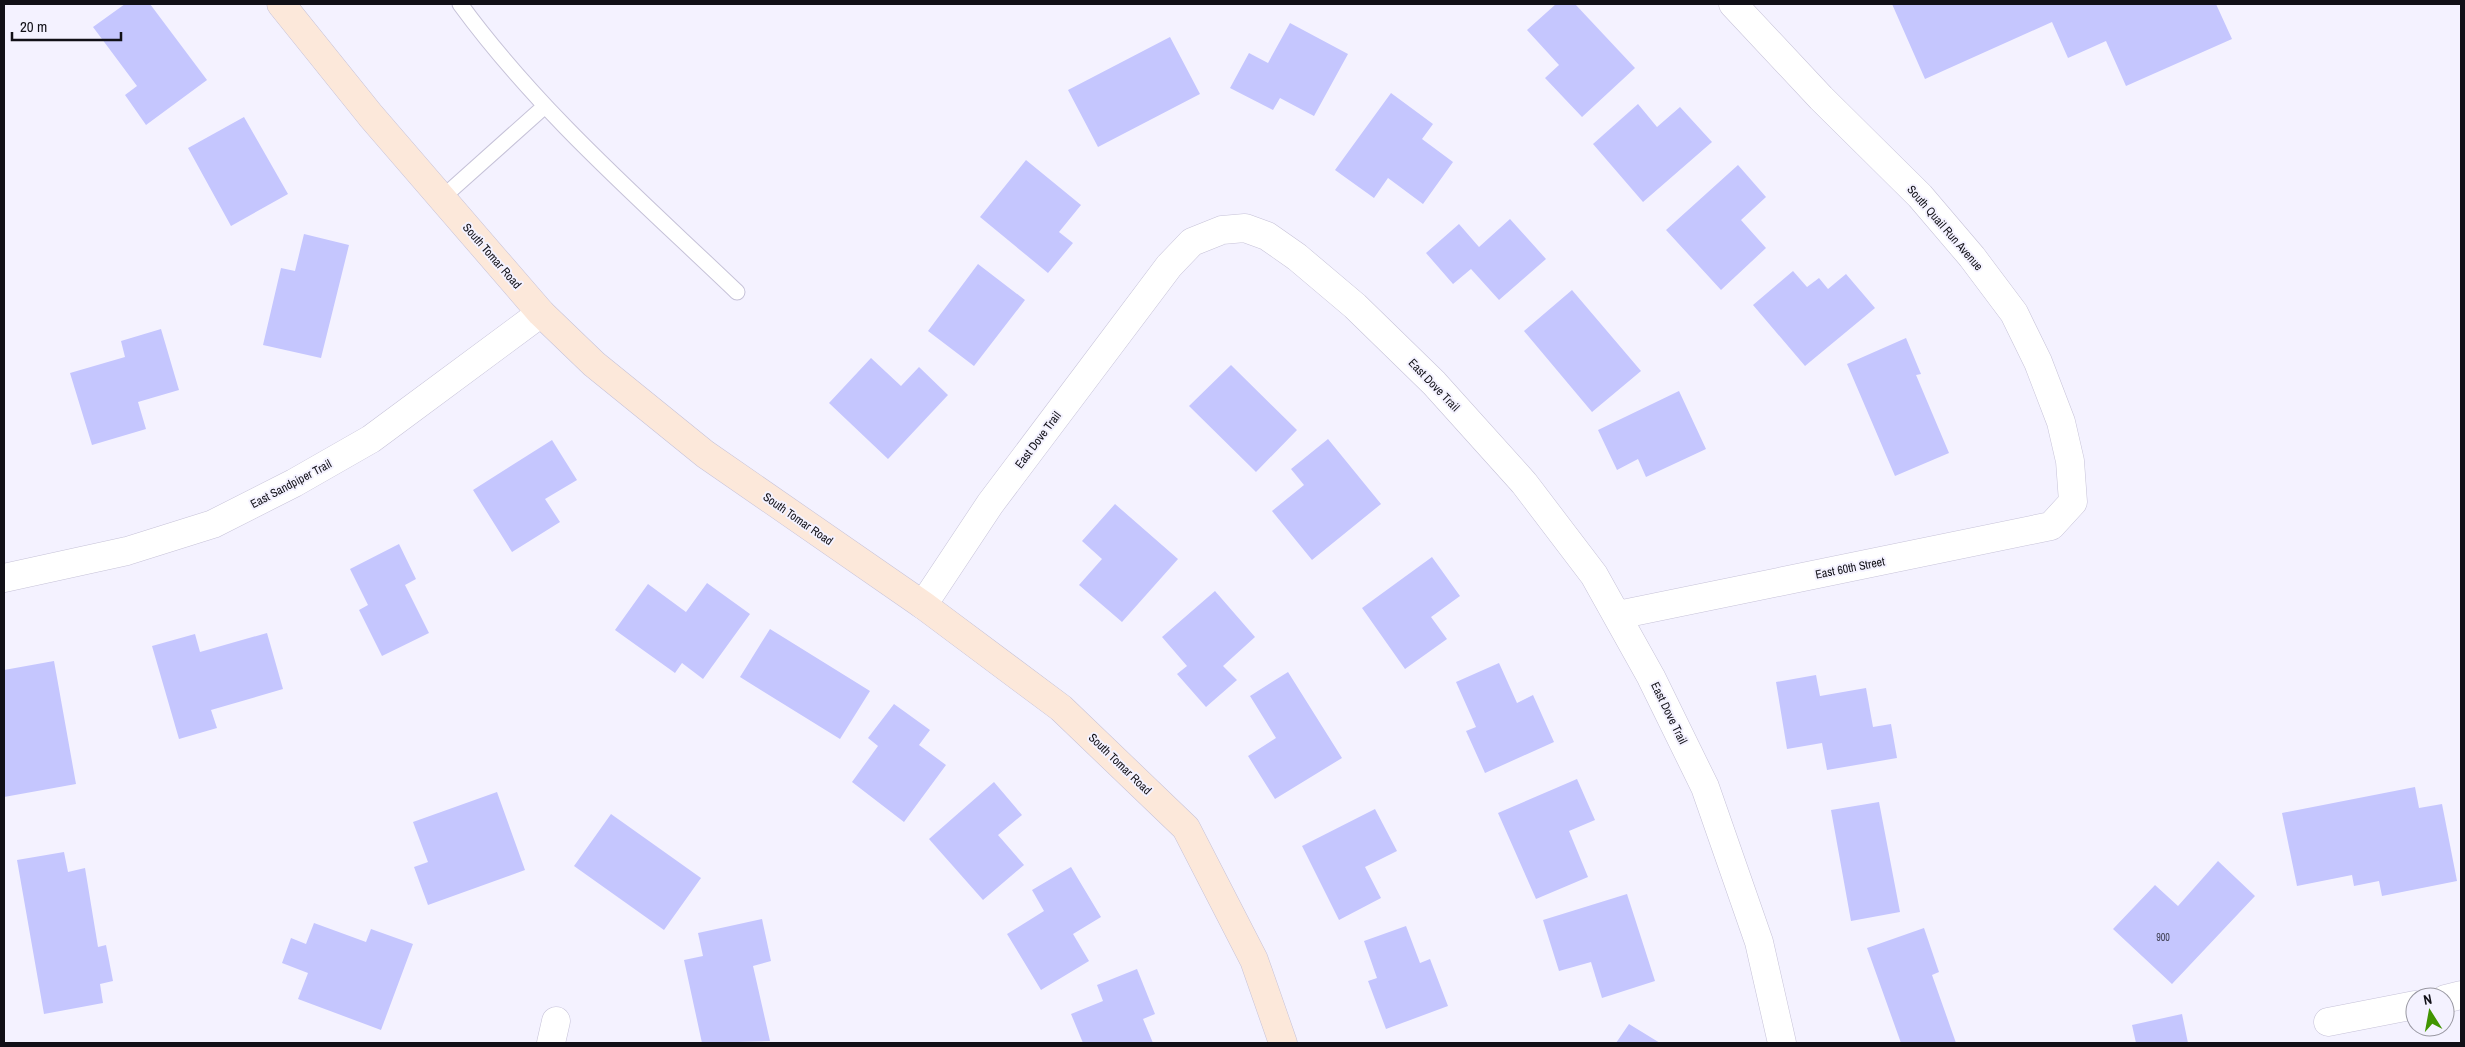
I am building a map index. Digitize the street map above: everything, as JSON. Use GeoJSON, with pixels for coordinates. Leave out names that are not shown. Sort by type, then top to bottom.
{"type":"FeatureCollection","features":[{"type":"Feature","properties":{"kind":"street","name":"South Tomar Road"},"geometry":{"type":"LineString","coordinates":[[281,4],[371,116],[541,313],[594,364],[705,454],[924,605],[1062,708],[1186,828],[1254,960],[1283,1043]]}},
{"type":"Feature","properties":{"kind":"street","name":"South Quail Run Avenue"},"geometry":{"type":"LineString","coordinates":[[1732,4],[1821,98],[1920,196],[1972,257],[2014,313],[2038,362],[2061,422],[2070,462],[2072,502]]}},
{"type":"Feature","properties":{"kind":"street","name":"East Dove Trail"},"geometry":{"type":"LineString","coordinates":[[924,605],[990,504],[1169,266],[1192,242],[1222,230],[1246,228],[1267,236],[1297,257],[1355,306],[1434,383],[1524,483],[1594,575],[1618,615],[1705,787],[1759,942],[1782,1043]]}},
{"type":"Feature","properties":{"kind":"street","name":"East Sandpiper Trail"},"geometry":{"type":"LineString","coordinates":[[4,578],[127,551],[213,524],[294,483],[371,439],[541,313]]}},
{"type":"Feature","properties":{"kind":"street","name":"East 60th Street"},"geometry":{"type":"LineString","coordinates":[[1618,615],[2051,526],[2072,502]]}},
{"type":"Feature","properties":{"kind":"street"},"geometry":{"type":"LineString","coordinates":[[2328,1022],[2405,1007]]}},
{"type":"Feature","properties":{"kind":"lane"},"geometry":{"type":"LineString","coordinates":[[460,4],[501,58],[545,106],[737,292]]}},
{"type":"Feature","properties":{"kind":"lane"},"geometry":{"type":"LineString","coordinates":[[442,198],[545,106]]}},
{"type":"Feature","properties":{"kind":"building"},"geometry":{"type":"Polygon","coordinates":[[[125,4],[150,4],[207,80],[146,125],[125,95],[137,86],[93,27],[125,4]]]}},
{"type":"Feature","properties":{"kind":"building"},"geometry":{"type":"Polygon","coordinates":[[[1556,4],[1575,4],[1635,68],[1582,117],[1545,78],[1559,65],[1527,30],[1556,4]]]}},
{"type":"Feature","properties":{"kind":"building"},"geometry":{"type":"Polygon","coordinates":[[[1892,4],[2216,4],[2232,39],[2126,86],[2106,41],[2068,58],[2052,22],[1925,79],[1892,4]]]}},
{"type":"Feature","properties":{"kind":"building"},"geometry":{"type":"Polygon","coordinates":[[[1290,23],[1348,54],[1314,116],[1280,98],[1273,110],[1230,88],[1249,53],[1268,63],[1290,23]]]}},
{"type":"Feature","properties":{"kind":"building"},"geometry":{"type":"Polygon","coordinates":[[[1170,37],[1200,94],[1098,147],[1068,90],[1170,37]]]}},
{"type":"Feature","properties":{"kind":"building"},"geometry":{"type":"Polygon","coordinates":[[[1391,93],[1433,124],[1422,139],[1453,162],[1423,204],[1388,178],[1374,198],[1335,170],[1391,93]]]}},
{"type":"Feature","properties":{"kind":"building"},"geometry":{"type":"Polygon","coordinates":[[[1638,104],[1657,127],[1680,107],[1712,142],[1643,202],[1593,144],[1638,104]]]}},
{"type":"Feature","properties":{"kind":"building"},"geometry":{"type":"Polygon","coordinates":[[[244,117],[288,194],[231,226],[188,148],[244,117]]]}},
{"type":"Feature","properties":{"kind":"building"},"geometry":{"type":"Polygon","coordinates":[[[1026,160],[1081,205],[1059,232],[1073,243],[1048,273],[980,217],[1026,160]]]}},
{"type":"Feature","properties":{"kind":"building"},"geometry":{"type":"Polygon","coordinates":[[[1738,165],[1766,197],[1741,220],[1766,248],[1721,290],[1666,230],[1738,165]]]}},
{"type":"Feature","properties":{"kind":"building"},"geometry":{"type":"Polygon","coordinates":[[[1510,219],[1546,259],[1499,300],[1471,269],[1453,284],[1426,253],[1459,224],[1479,247],[1510,219]]]}},
{"type":"Feature","properties":{"kind":"building"},"geometry":{"type":"Polygon","coordinates":[[[304,234],[349,245],[321,358],[263,345],[281,268],[295,271],[304,234]]]}},
{"type":"Feature","properties":{"kind":"building"},"geometry":{"type":"Polygon","coordinates":[[[978,264],[1025,300],[974,366],[928,331],[978,264]]]}},
{"type":"Feature","properties":{"kind":"building"},"geometry":{"type":"Polygon","coordinates":[[[1793,271],[1807,287],[1819,278],[1828,289],[1846,274],[1875,308],[1805,366],[1753,305],[1793,271]]]}},
{"type":"Feature","properties":{"kind":"building"},"geometry":{"type":"Polygon","coordinates":[[[1572,290],[1641,371],[1592,412],[1524,331],[1572,290]]]}},
{"type":"Feature","properties":{"kind":"building"},"geometry":{"type":"Polygon","coordinates":[[[161,329],[179,390],[138,402],[146,429],[92,445],[70,373],[125,357],[121,341],[161,329]]]}},
{"type":"Feature","properties":{"kind":"building"},"geometry":{"type":"Polygon","coordinates":[[[1906,338],[1921,374],[1916,375],[1949,453],[1895,476],[1847,364],[1906,338]]]}},
{"type":"Feature","properties":{"kind":"building"},"geometry":{"type":"Polygon","coordinates":[[[871,358],[901,386],[919,367],[948,395],[888,459],[829,403],[871,358]]]}},
{"type":"Feature","properties":{"kind":"building"},"geometry":{"type":"Polygon","coordinates":[[[1231,365],[1297,430],[1256,472],[1189,406],[1231,365]]]}},
{"type":"Feature","properties":{"kind":"building"},"geometry":{"type":"Polygon","coordinates":[[[1679,391],[1706,449],[1646,477],[1638,459],[1617,470],[1598,430],[1679,391]]]}},
{"type":"Feature","properties":{"kind":"building"},"geometry":{"type":"Polygon","coordinates":[[[1328,439],[1381,504],[1312,560],[1272,511],[1304,485],[1291,469],[1328,439]]]}},
{"type":"Feature","properties":{"kind":"building"},"geometry":{"type":"Polygon","coordinates":[[[552,440],[577,480],[545,499],[560,522],[512,552],[473,490],[552,440]]]}},
{"type":"Feature","properties":{"kind":"building"},"geometry":{"type":"Polygon","coordinates":[[[1115,504],[1178,559],[1122,622],[1079,585],[1102,559],[1082,541],[1115,504]]]}},
{"type":"Feature","properties":{"kind":"building"},"geometry":{"type":"Polygon","coordinates":[[[399,544],[416,579],[405,585],[429,633],[382,656],[359,610],[368,605],[350,569],[399,544]]]}},
{"type":"Feature","properties":{"kind":"building"},"geometry":{"type":"Polygon","coordinates":[[[1432,557],[1460,596],[1431,617],[1447,639],[1405,669],[1362,608],[1432,557]]]}},
{"type":"Feature","properties":{"kind":"building"},"geometry":{"type":"Polygon","coordinates":[[[707,583],[750,614],[703,679],[682,663],[675,673],[615,630],[648,584],[686,612],[707,583]]]}},
{"type":"Feature","properties":{"kind":"building"},"geometry":{"type":"Polygon","coordinates":[[[1215,591],[1255,637],[1223,666],[1237,680],[1206,707],[1177,674],[1187,666],[1162,637],[1215,591]]]}},
{"type":"Feature","properties":{"kind":"building"},"geometry":{"type":"Polygon","coordinates":[[[770,629],[870,691],[840,739],[740,677],[770,629]]]}},
{"type":"Feature","properties":{"kind":"building"},"geometry":{"type":"Polygon","coordinates":[[[267,633],[283,689],[211,710],[217,728],[179,739],[152,646],[195,634],[200,652],[267,633]]]}},
{"type":"Feature","properties":{"kind":"building"},"geometry":{"type":"Polygon","coordinates":[[[54,661],[76,784],[4,797],[4,670],[54,661]]]}},
{"type":"Feature","properties":{"kind":"building"},"geometry":{"type":"Polygon","coordinates":[[[1499,663],[1517,703],[1533,695],[1554,742],[1485,773],[1466,731],[1476,727],[1456,682],[1499,663]]]}},
{"type":"Feature","properties":{"kind":"building"},"geometry":{"type":"Polygon","coordinates":[[[1288,672],[1342,758],[1275,799],[1248,756],[1276,738],[1250,696],[1288,672]]]}},
{"type":"Feature","properties":{"kind":"building"},"geometry":{"type":"Polygon","coordinates":[[[1816,675],[1820,696],[1866,688],[1873,727],[1891,724],[1897,758],[1827,770],[1822,743],[1787,749],[1776,682],[1816,675]]]}},
{"type":"Feature","properties":{"kind":"building"},"geometry":{"type":"Polygon","coordinates":[[[894,704],[930,730],[919,745],[946,765],[904,822],[852,782],[878,746],[868,738],[894,704]]]}},
{"type":"Feature","properties":{"kind":"building"},"geometry":{"type":"Polygon","coordinates":[[[1577,779],[1595,820],[1569,831],[1588,877],[1536,899],[1498,813],[1577,779]]]}},
{"type":"Feature","properties":{"kind":"building"},"geometry":{"type":"Polygon","coordinates":[[[994,782],[1022,815],[998,835],[1024,865],[983,900],[929,839],[994,782]]]}},
{"type":"Feature","properties":{"kind":"building"},"geometry":{"type":"Polygon","coordinates":[[[2415,787],[2419,808],[2442,804],[2457,881],[2382,896],[2379,881],[2354,886],[2352,875],[2297,886],[2282,813],[2415,787]]]}},
{"type":"Feature","properties":{"kind":"building"},"geometry":{"type":"Polygon","coordinates":[[[497,792],[525,870],[428,905],[414,867],[428,862],[413,822],[497,792]]]}},
{"type":"Feature","properties":{"kind":"building"},"geometry":{"type":"Polygon","coordinates":[[[1879,802],[1900,912],[1851,921],[1831,810],[1879,802]]]}},
{"type":"Feature","properties":{"kind":"building"},"geometry":{"type":"Polygon","coordinates":[[[1375,809],[1397,851],[1365,867],[1381,898],[1339,920],[1302,846],[1375,809]]]}},
{"type":"Feature","properties":{"kind":"building"},"geometry":{"type":"Polygon","coordinates":[[[611,814],[701,878],[664,930],[574,866],[611,814]]]}},
{"type":"Feature","properties":{"kind":"building"},"geometry":{"type":"Polygon","coordinates":[[[64,852],[68,872],[85,868],[98,947],[106,945],[113,981],[100,984],[103,1003],[44,1014],[17,860],[64,852]]]}},
{"type":"Feature","properties":{"kind":"building"},"geometry":{"type":"Polygon","coordinates":[[[2218,861],[2255,896],[2172,984],[2113,929],[2155,885],[2178,906],[2218,861]]]}},
{"type":"Feature","properties":{"kind":"building"},"geometry":{"type":"Polygon","coordinates":[[[1071,867],[1101,917],[1073,934],[1089,961],[1041,990],[1007,934],[1044,911],[1032,890],[1071,867]]]}},
{"type":"Feature","properties":{"kind":"building"},"geometry":{"type":"Polygon","coordinates":[[[1627,894],[1655,981],[1602,998],[1591,962],[1559,971],[1543,920],[1627,894]]]}},
{"type":"Feature","properties":{"kind":"building"},"geometry":{"type":"Polygon","coordinates":[[[762,919],[771,961],[753,966],[770,1041],[702,1043],[684,960],[703,956],[698,933],[762,919]]]}},
{"type":"Feature","properties":{"kind":"building"},"geometry":{"type":"Polygon","coordinates":[[[314,923],[366,942],[371,929],[413,944],[381,1030],[298,999],[308,973],[282,963],[291,938],[306,944],[314,923]]]}},
{"type":"Feature","properties":{"kind":"building"},"geometry":{"type":"Polygon","coordinates":[[[1406,926],[1420,963],[1430,959],[1448,1006],[1386,1029],[1368,981],[1377,978],[1364,941],[1406,926]]]}},
{"type":"Feature","properties":{"kind":"building"},"geometry":{"type":"Polygon","coordinates":[[[1924,928],[1939,972],[1932,975],[1956,1043],[1901,1043],[1867,948],[1924,928]]]}},
{"type":"Feature","properties":{"kind":"building"},"geometry":{"type":"Polygon","coordinates":[[[1137,969],[1155,1014],[1143,1019],[1153,1043],[1083,1043],[1071,1014],[1103,1001],[1097,985],[1137,969]]]}},
{"type":"Feature","properties":{"kind":"building"},"geometry":{"type":"Polygon","coordinates":[[[2182,1014],[2188,1043],[2136,1043],[2132,1025],[2182,1014]]]}},
{"type":"Feature","properties":{"kind":"building"},"geometry":{"type":"Polygon","coordinates":[[[1629,1024],[1660,1043],[1616,1043],[1629,1024]]]}}]}
